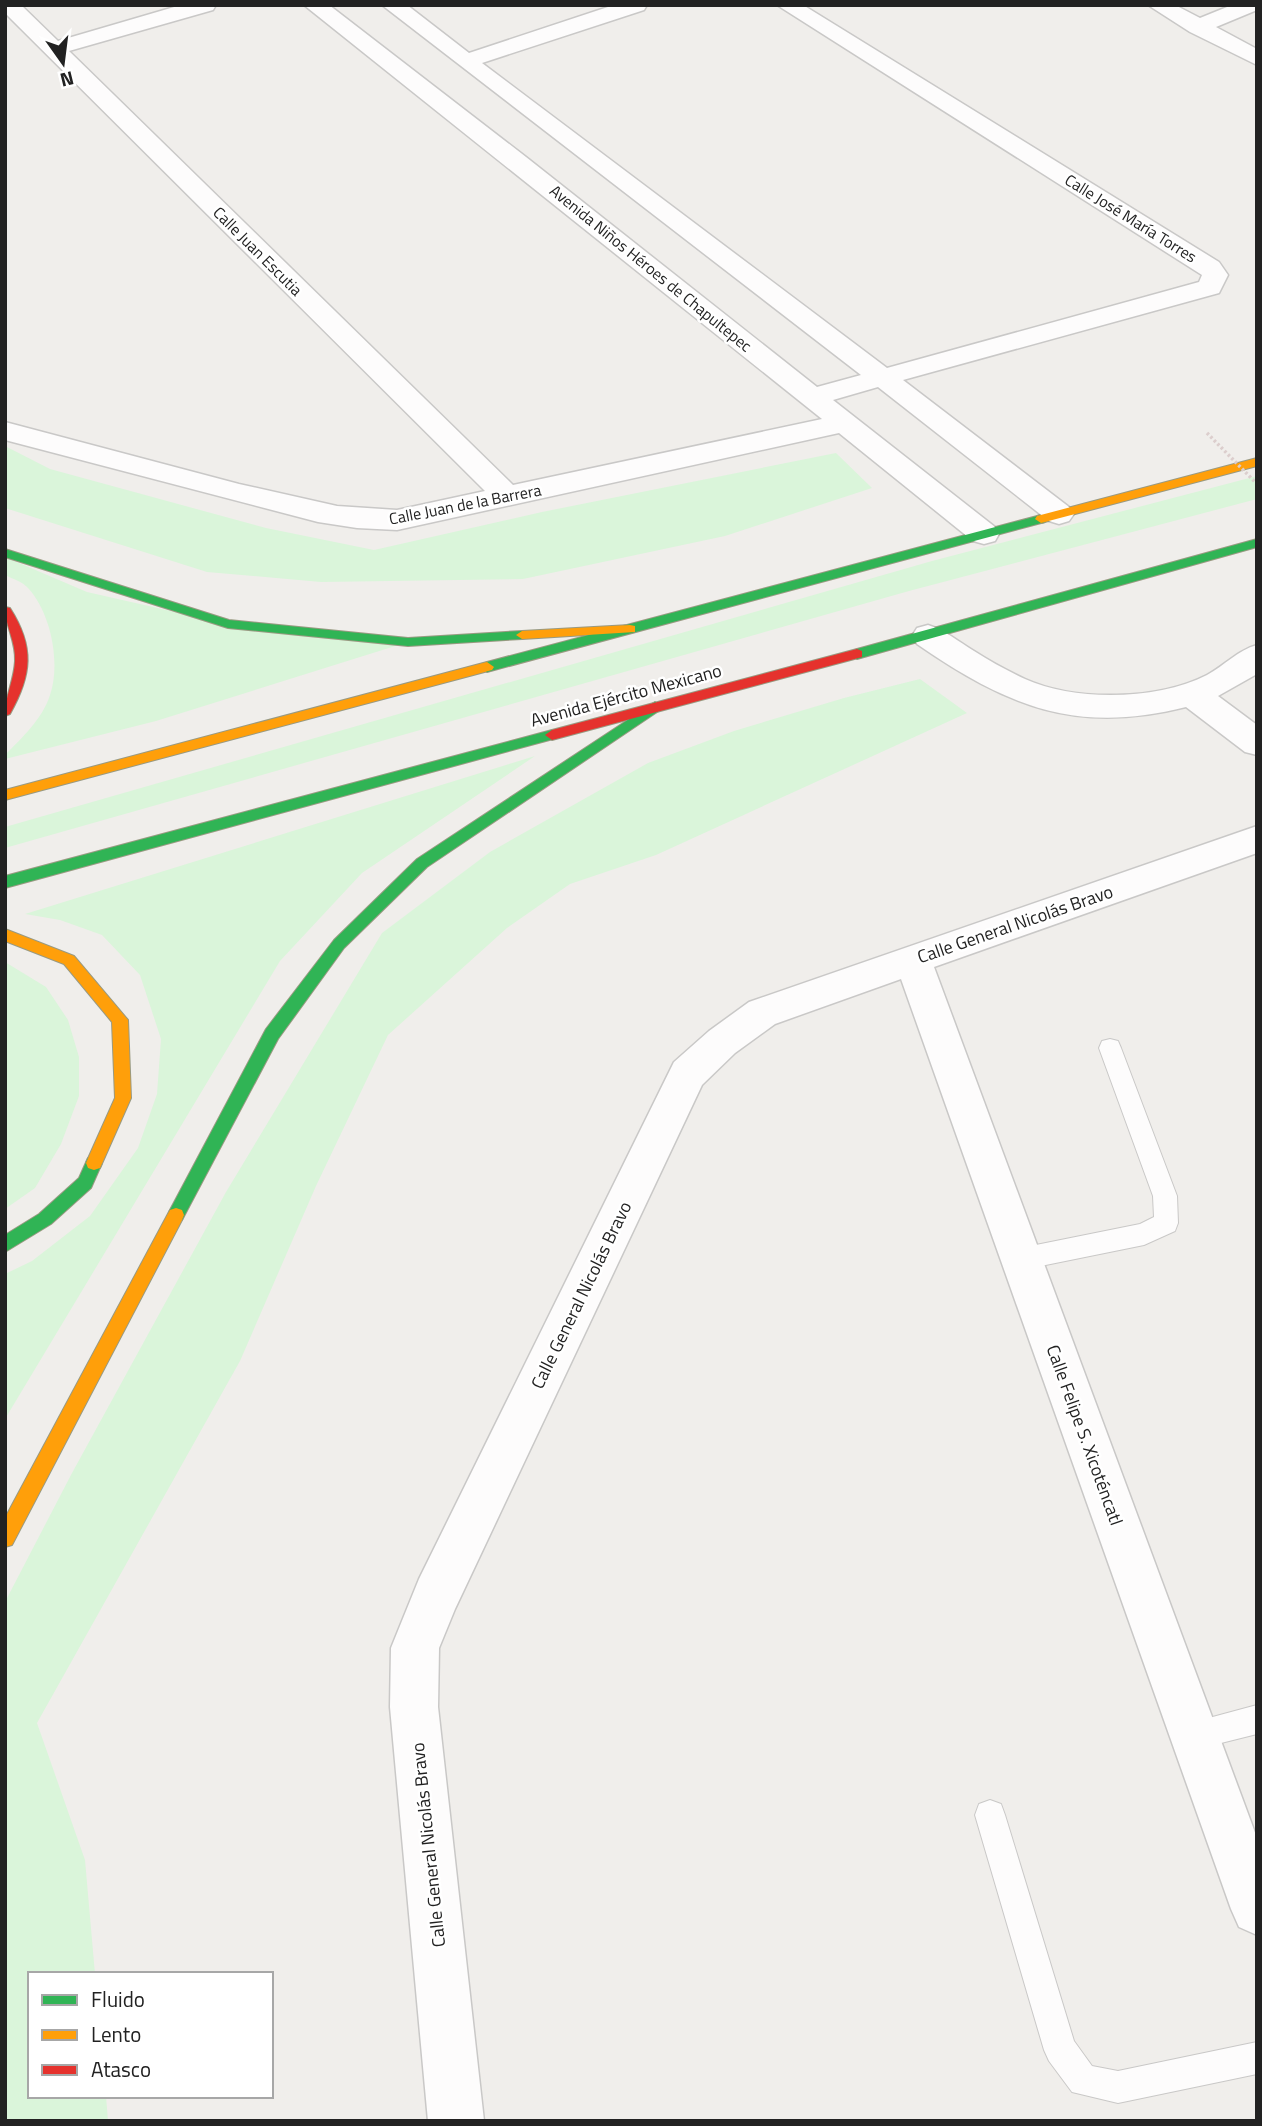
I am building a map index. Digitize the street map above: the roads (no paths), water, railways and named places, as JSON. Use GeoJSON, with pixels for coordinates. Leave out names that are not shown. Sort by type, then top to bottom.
{"type":"FeatureCollection","features":[{"type":"Feature","properties":{"kind":"main road"},"geometry":{"type":"LineString","coordinates":[[5,796],[1257,461]]}},
{"type":"Feature","properties":{"kind":"main road","name":"Avenida Ejército Mexicano"},"geometry":{"type":"LineString","coordinates":[[5,882],[928,636],[1256,545]]}},
{"type":"Feature","properties":{"kind":"main road"},"geometry":{"type":"LineString","coordinates":[[5,553],[228,624],[408,642],[630,629]]}},
{"type":"Feature","properties":{"kind":"main road"},"geometry":{"type":"LineString","coordinates":[[5,611],[13,620],[24,654],[20,689],[5,711]]}},
{"type":"Feature","properties":{"kind":"main road"},"geometry":{"type":"LineString","coordinates":[[5,1538],[272,1034],[338,944],[422,863],[655,707]]}},
{"type":"Feature","properties":{"kind":"main road"},"geometry":{"type":"LineString","coordinates":[[5,935],[69,960],[120,1020],[123,1098],[85,1183],[45,1219],[5,1244]]}},
{"type":"Feature","properties":{"kind":"street","name":"Calle Juan Escutia"},"geometry":{"type":"LineString","coordinates":[[9,5],[507,496]]}},
{"type":"Feature","properties":{"kind":"street"},"geometry":{"type":"LineString","coordinates":[[53,49],[205,5]]}},
{"type":"Feature","properties":{"kind":"street","name":"Avenida Niños Héroes de Chapultepec"},"geometry":{"type":"LineString","coordinates":[[315,5],[544,152],[884,377],[1059,514]]}},
{"type":"Feature","properties":{"kind":"street","name":"Avenida Niños Héroes de Chapultepec"},"geometry":{"type":"LineString","coordinates":[[393,5],[466,61],[544,152],[812,397],[984,534]]}},
{"type":"Feature","properties":{"kind":"street"},"geometry":{"type":"LineString","coordinates":[[466,61],[636,5]]}},
{"type":"Feature","properties":{"kind":"street","name":"Calle José María Torres"},"geometry":{"type":"LineString","coordinates":[[789,5],[1210,267],[1215,275],[1210,286],[812,397]]}},
{"type":"Feature","properties":{"kind":"street"},"geometry":{"type":"LineString","coordinates":[[1159,5],[1257,58]]}},
{"type":"Feature","properties":{"kind":"street"},"geometry":{"type":"LineString","coordinates":[[1198,26],[1251,5]]}},
{"type":"Feature","properties":{"kind":"street"},"geometry":{"type":"LineString","coordinates":[[32,28],[59,21]]}},
{"type":"Feature","properties":{"kind":"street","name":"Calle Juan de la Barrera"},"geometry":{"type":"LineString","coordinates":[[5,431],[211,486],[334,516],[367,521],[397,520],[844,423]]}},
{"type":"Feature","properties":{"kind":"street"},"geometry":{"type":"LineString","coordinates":[[928,636],[975,668],[1038,696],[1080,706],[1168,701],[1219,684],[1257,656]]}},
{"type":"Feature","properties":{"kind":"street"},"geometry":{"type":"LineString","coordinates":[[1192,694],[1257,743]]}},
{"type":"Feature","properties":{"kind":"street","name":"Calle General Nicolás Bravo"},"geometry":{"type":"LineString","coordinates":[[456,2121],[414,1707],[415,1647],[436,1596],[688,1074],[722,1042],[762,1013],[1257,839]]}},
{"type":"Feature","properties":{"kind":"street","name":"Calle Felipe S. Xicoténcatl"},"geometry":{"type":"LineString","coordinates":[[913,960],[1257,1909]]}},
{"type":"Feature","properties":{"kind":"lane"},"geometry":{"type":"LineString","coordinates":[[1021,1259],[1144,1234],[1166,1223],[1165,1196],[1110,1048]]}},
{"type":"Feature","properties":{"kind":"lane"},"geometry":{"type":"LineString","coordinates":[[1193,1735],[1257,1719]]}},
{"type":"Feature","properties":{"kind":"lane"},"geometry":{"type":"LineString","coordinates":[[990,1815],[1060,2050],[1083,2081],[1118,2087],[1257,2057]]}}]}
